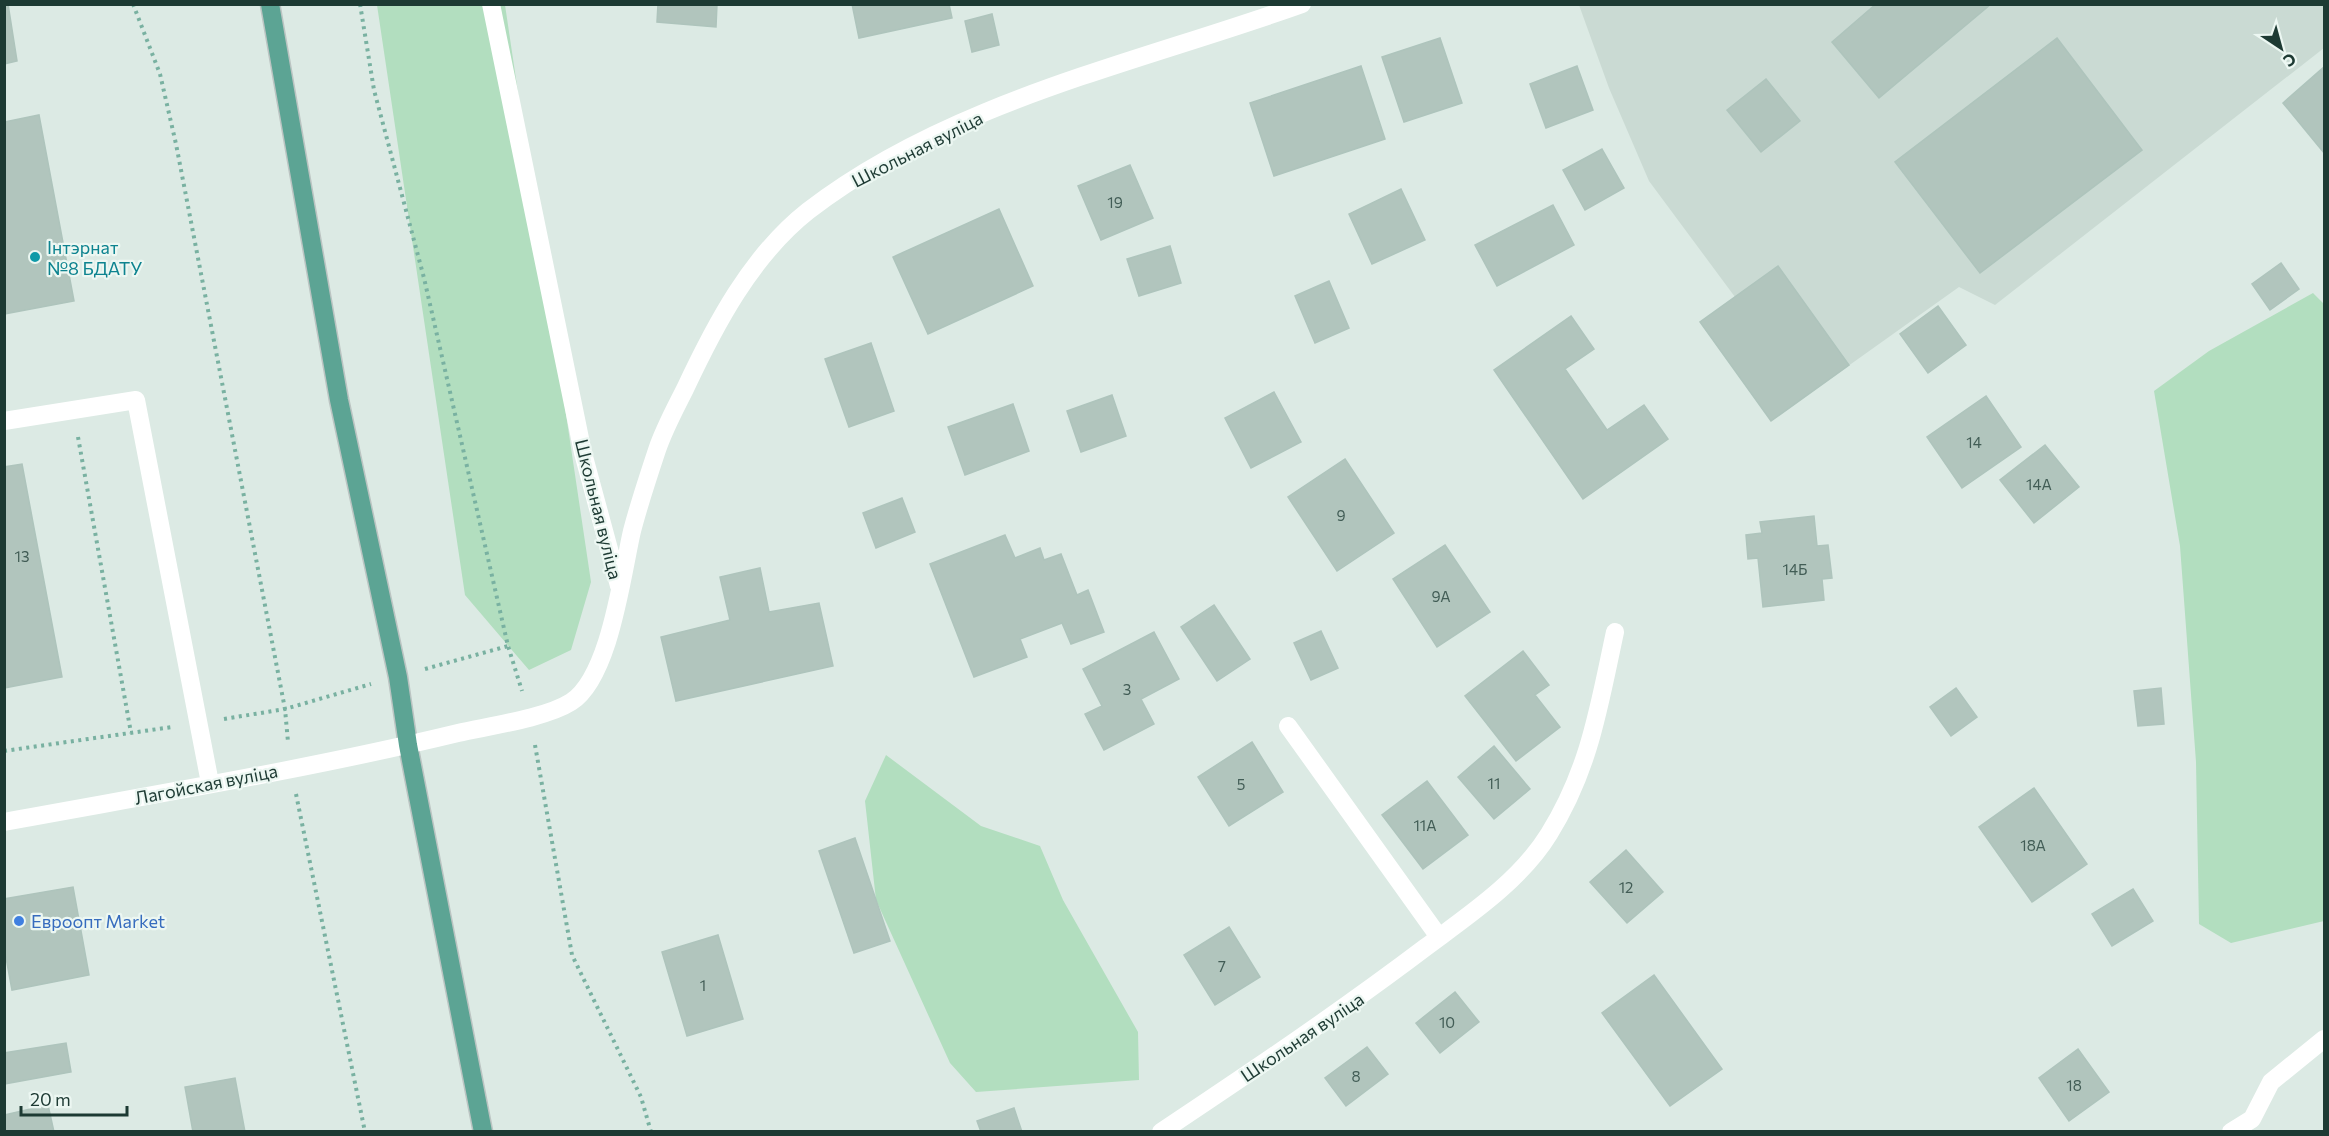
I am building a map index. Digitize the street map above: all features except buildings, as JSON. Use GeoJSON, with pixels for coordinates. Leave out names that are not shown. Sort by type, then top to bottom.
{"type":"FeatureCollection","features":[{"type":"Feature","properties":{"kind":"main road"},"geometry":{"type":"LineString","coordinates":[[270,4],[339,400],[398,677],[408,745],[483,1131]]}},
{"type":"Feature","properties":{"kind":"street","name":"Школьная вуліца"},"geometry":{"type":"LineString","coordinates":[[491,4],[583,453],[620,589]]}},
{"type":"Feature","properties":{"kind":"street","name":"Школьная вуліца"},"geometry":{"type":"LineString","coordinates":[[408,745],[530,716],[572,702],[584,690],[607,643],[633,527],[658,446],[715,326],[759,262],[805,214],[865,173],[963,123],[1069,79],[1205,39],[1302,4]]}},
{"type":"Feature","properties":{"kind":"street"},"geometry":{"type":"LineString","coordinates":[[4,421],[136,400],[210,783]]}},
{"type":"Feature","properties":{"kind":"street","name":"Школьная вуліца"},"geometry":{"type":"LineString","coordinates":[[1161,1131],[1344,1009],[1439,938],[1511,879],[1548,836],[1585,762],[1615,632]]}},
{"type":"Feature","properties":{"kind":"street"},"geometry":{"type":"LineString","coordinates":[[1288,726],[1439,938]]}},
{"type":"Feature","properties":{"kind":"street","name":"Лагойская вуліца"},"geometry":{"type":"LineString","coordinates":[[4,822],[408,745]]}},
{"type":"Feature","properties":{"kind":"street"},"geometry":{"type":"LineString","coordinates":[[2230,1131],[2258,1125],[2271,1082],[2325,1038]]}},
{"type":"Feature","properties":{"kind":"path"},"geometry":{"type":"LineString","coordinates":[[133,4],[160,74],[176,144],[285,709],[291,768],[365,1131]]}},
{"type":"Feature","properties":{"kind":"path"},"geometry":{"type":"LineString","coordinates":[[360,4],[374,90],[424,278],[508,646],[530,716],[572,955],[641,1097],[651,1131]]}},
{"type":"Feature","properties":{"kind":"path"},"geometry":{"type":"LineString","coordinates":[[73,410],[131,733]]}},
{"type":"Feature","properties":{"kind":"path"},"geometry":{"type":"LineString","coordinates":[[4,751],[198,724],[285,709],[508,646]]}},
{"type":"Feature","properties":{"kind":"shaded area"},"geometry":{"type":"Polygon","coordinates":[[[1579,5],[2324,5],[2324,48],[1995,305],[1959,287],[1771,421],[1700,322],[1735,297],[1649,181],[1609,88],[1579,5]]]}},
{"type":"Feature","properties":{"kind":"green space"},"geometry":{"type":"Polygon","coordinates":[[[377,5],[505,5],[591,582],[571,650],[529,670],[465,595],[377,5]]]}},
{"type":"Feature","properties":{"kind":"green space"},"geometry":{"type":"Polygon","coordinates":[[[2313,293],[2324,304],[2324,921],[2231,943],[2199,924],[2196,762],[2180,546],[2154,391],[2209,351],[2313,293]]]}},
{"type":"Feature","properties":{"kind":"green space"},"geometry":{"type":"Polygon","coordinates":[[[886,755],[981,826],[1040,846],[1063,900],[1138,1032],[1139,1080],[976,1092],[950,1063],[876,900],[865,801],[886,755]]]}},
{"type":"Feature","properties":{"kind":"place","name":"Інтэрнат №8 БДАТУ"},"geometry":{"type":"Point","coordinates":[35,257]}},
{"type":"Feature","properties":{"kind":"place","name":"Евроопт Market"},"geometry":{"type":"Point","coordinates":[19,921]}}]}
